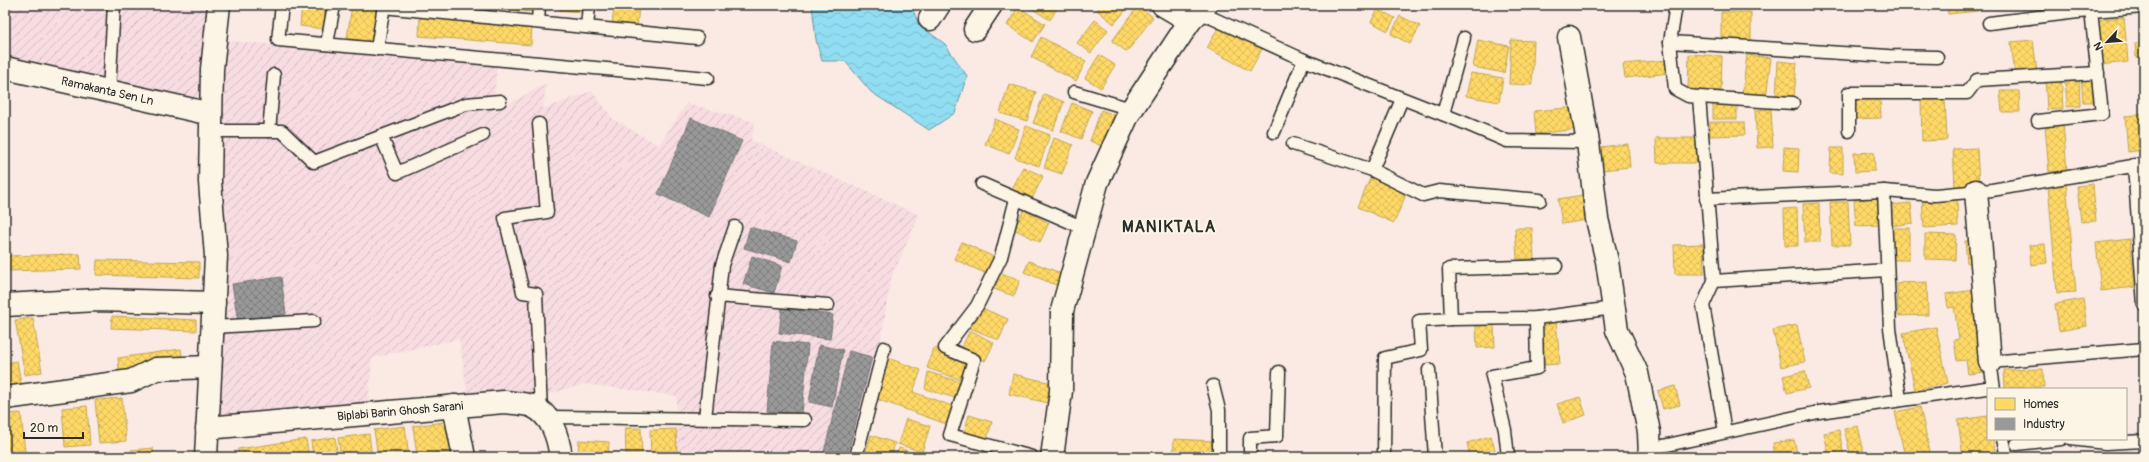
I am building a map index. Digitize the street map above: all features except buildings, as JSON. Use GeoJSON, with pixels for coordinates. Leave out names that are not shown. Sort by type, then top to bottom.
{"type":"FeatureCollection","features":[{"type":"Feature","properties":{"kind":"street"},"geometry":{"type":"LineString","coordinates":[[206,457],[216,256],[210,182],[212,69],[219,5]]}},
{"type":"Feature","properties":{"kind":"street"},"geometry":{"type":"LineString","coordinates":[[975,29],[991,5]]}},
{"type":"Feature","properties":{"kind":"street"},"geometry":{"type":"LineString","coordinates":[[1052,457],[1061,391],[1062,311],[1097,184],[1131,110],[1198,13],[1163,5]]}},
{"type":"Feature","properties":{"kind":"street"},"geometry":{"type":"LineString","coordinates":[[1569,37],[1588,142],[1597,219],[1607,261],[1617,330],[1637,374],[1649,432],[1649,453]]}},
{"type":"Feature","properties":{"kind":"street","name":"Ramakanta Sen Ln"},"geometry":{"type":"LineString","coordinates":[[5,68],[109,91],[211,123]]}},
{"type":"Feature","properties":{"kind":"street"},"geometry":{"type":"LineString","coordinates":[[1976,191],[1990,362]]}},
{"type":"Feature","properties":{"kind":"street"},"geometry":{"type":"LineString","coordinates":[[5,305],[97,300],[214,303]]}},
{"type":"Feature","properties":{"kind":"street"},"geometry":{"type":"LineString","coordinates":[[5,398],[131,381],[156,369],[210,367]]}},
{"type":"Feature","properties":{"kind":"street","name":"Biplabi Barin Ghosh Sarani"},"geometry":{"type":"LineString","coordinates":[[207,428],[504,402],[531,406],[545,414]]}},
{"type":"Feature","properties":{"kind":"street"},"geometry":{"type":"LineString","coordinates":[[454,406],[464,457]]}},
{"type":"Feature","properties":{"kind":"street"},"geometry":{"type":"LineString","coordinates":[[545,414],[559,442],[561,457]]}},
{"type":"Feature","properties":{"kind":"lane"},"geometry":{"type":"LineString","coordinates":[[109,91],[114,5]]}},
{"type":"Feature","properties":{"kind":"lane"},"geometry":{"type":"LineString","coordinates":[[282,5],[278,40],[708,78]]}},
{"type":"Feature","properties":{"kind":"lane"},"geometry":{"type":"LineString","coordinates":[[327,44],[334,5]]}},
{"type":"Feature","properties":{"kind":"lane"},"geometry":{"type":"LineString","coordinates":[[538,22],[540,5]]}},
{"type":"Feature","properties":{"kind":"lane"},"geometry":{"type":"LineString","coordinates":[[587,27],[588,5]]}},
{"type":"Feature","properties":{"kind":"lane"},"geometry":{"type":"LineString","coordinates":[[1676,5],[1670,42],[1675,89],[1688,96],[1793,103]]}},
{"type":"Feature","properties":{"kind":"lane"},"geometry":{"type":"LineString","coordinates":[[377,49],[383,6],[697,38]]}},
{"type":"Feature","properties":{"kind":"lane"},"geometry":{"type":"LineString","coordinates":[[1989,23],[2141,6]]}},
{"type":"Feature","properties":{"kind":"lane"},"geometry":{"type":"LineString","coordinates":[[2038,121],[2102,114],[2091,11]]}},
{"type":"Feature","properties":{"kind":"lane"},"geometry":{"type":"LineString","coordinates":[[1198,13],[1304,60],[1443,114],[1507,141],[1588,142]]}},
{"type":"Feature","properties":{"kind":"lane"},"geometry":{"type":"LineString","coordinates":[[1443,114],[1464,38]]}},
{"type":"Feature","properties":{"kind":"lane"},"geometry":{"type":"LineString","coordinates":[[1670,42],[1888,56],[1937,57]]}},
{"type":"Feature","properties":{"kind":"lane"},"geometry":{"type":"LineString","coordinates":[[1274,132],[1304,60]]}},
{"type":"Feature","properties":{"kind":"lane"},"geometry":{"type":"LineString","coordinates":[[1849,131],[1849,93],[1967,92],[1977,80],[2098,73]]}},
{"type":"Feature","properties":{"kind":"lane"},"geometry":{"type":"LineString","coordinates":[[269,131],[274,75]]}},
{"type":"Feature","properties":{"kind":"lane"},"geometry":{"type":"LineString","coordinates":[[1074,92],[1131,110]]}},
{"type":"Feature","properties":{"kind":"lane"},"geometry":{"type":"LineString","coordinates":[[1699,97],[1706,199],[1714,281],[1703,305],[1726,432]]}},
{"type":"Feature","properties":{"kind":"lane"},"geometry":{"type":"LineString","coordinates":[[1372,170],[1402,99]]}},
{"type":"Feature","properties":{"kind":"lane"},"geometry":{"type":"LineString","coordinates":[[211,123],[269,131],[282,131],[314,162],[466,104],[500,101]]}},
{"type":"Feature","properties":{"kind":"lane"},"geometry":{"type":"LineString","coordinates":[[539,124],[547,212],[505,218],[522,292],[536,294],[545,414],[804,420]]}},
{"type":"Feature","properties":{"kind":"lane"},"geometry":{"type":"LineString","coordinates":[[381,136],[397,173],[484,135]]}},
{"type":"Feature","properties":{"kind":"lane"},"geometry":{"type":"LineString","coordinates":[[1293,144],[1372,170],[1423,195],[1439,191],[1540,200]]}},
{"type":"Feature","properties":{"kind":"lane"},"geometry":{"type":"LineString","coordinates":[[1706,199],[1884,191],[1935,195],[1976,191],[2139,165],[2144,306]]}},
{"type":"Feature","properties":{"kind":"lane"},"geometry":{"type":"LineString","coordinates":[[982,184],[1084,228]]}},
{"type":"Feature","properties":{"kind":"lane"},"geometry":{"type":"LineString","coordinates":[[1884,191],[1890,328],[1900,400]]}},
{"type":"Feature","properties":{"kind":"lane"},"geometry":{"type":"LineString","coordinates":[[1016,199],[997,264],[977,306],[945,348],[974,360],[950,435],[1032,457]]}},
{"type":"Feature","properties":{"kind":"lane"},"geometry":{"type":"LineString","coordinates":[[705,418],[717,296],[722,265],[735,227]]}},
{"type":"Feature","properties":{"kind":"lane"},"geometry":{"type":"LineString","coordinates":[[1451,319],[1448,269],[1556,266]]}},
{"type":"Feature","properties":{"kind":"lane"},"geometry":{"type":"LineString","coordinates":[[1714,281],[1887,270]]}},
{"type":"Feature","properties":{"kind":"lane"},"geometry":{"type":"LineString","coordinates":[[717,296],[828,305]]}},
{"type":"Feature","properties":{"kind":"lane"},"geometry":{"type":"LineString","coordinates":[[1384,457],[1385,358],[1421,350],[1419,321],[1536,318],[1614,308]]}},
{"type":"Feature","properties":{"kind":"lane"},"geometry":{"type":"LineString","coordinates":[[1508,457],[1505,430],[1492,376],[1537,368],[1536,318]]}},
{"type":"Feature","properties":{"kind":"lane"},"geometry":{"type":"LineString","coordinates":[[212,326],[314,321]]}},
{"type":"Feature","properties":{"kind":"lane"},"geometry":{"type":"LineString","coordinates":[[856,457],[884,348]]}},
{"type":"Feature","properties":{"kind":"lane"},"geometry":{"type":"LineString","coordinates":[[1994,388],[1990,362],[2144,350]]}},
{"type":"Feature","properties":{"kind":"lane"},"geometry":{"type":"LineString","coordinates":[[1429,370],[1435,457]]}},
{"type":"Feature","properties":{"kind":"lane"},"geometry":{"type":"LineString","coordinates":[[1250,457],[1250,438],[1277,436],[1279,372]]}},
{"type":"Feature","properties":{"kind":"lane"},"geometry":{"type":"LineString","coordinates":[[1213,386],[1219,410],[1219,457]]}},
{"type":"Feature","properties":{"kind":"lane"},"geometry":{"type":"LineString","coordinates":[[1649,453],[1726,432],[1819,412],[1987,389]]}},
{"type":"Feature","properties":{"kind":"lane"},"geometry":{"type":"LineString","coordinates":[[2003,440],[2007,457]]}},
{"type":"Feature","properties":{"kind":"lane"},"geometry":{"type":"LineString","coordinates":[[2017,444],[2052,440]]}},
{"type":"Feature","properties":{"kind":"lane"},"geometry":{"type":"LineString","coordinates":[[2079,440],[2105,443],[2144,441]]}},
{"type":"Feature","properties":{"kind":"shaded area"},"geometry":{"type":"Polygon","coordinates":[[[5,5],[215,5],[207,109],[5,63],[5,5]]]}},
{"type":"Feature","properties":{"kind":"shaded area"},"geometry":{"type":"Polygon","coordinates":[[[220,40],[497,65],[493,112],[546,84],[543,109],[592,91],[614,120],[659,145],[687,103],[755,122],[751,140],[919,215],[891,279],[879,350],[850,457],[674,457],[677,396],[584,384],[533,399],[468,397],[459,339],[372,358],[368,408],[212,423],[214,186],[220,40]]]}},
{"type":"Feature","properties":{"kind":"water"},"geometry":{"type":"Polygon","coordinates":[[[812,5],[911,5],[919,25],[945,44],[967,76],[955,113],[929,130],[871,92],[845,61],[822,61],[816,40],[812,5]]]}},
{"type":"Feature","properties":{"kind":"district","name":"MANIKTALA"},"geometry":{"type":"Point","coordinates":[1169,226]}}]}
